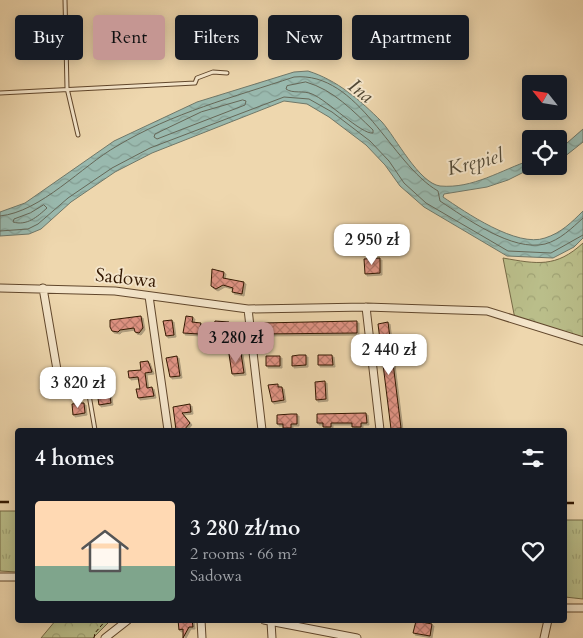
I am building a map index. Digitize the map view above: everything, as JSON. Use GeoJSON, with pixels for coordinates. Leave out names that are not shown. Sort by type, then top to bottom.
{"type":"FeatureCollection","features":[{"type":"Feature","properties":{"kind":"street","name":"Sadowa"},"geometry":{"type":"LineString","coordinates":[[0,288],[43,288],[149,296],[248,310],[366,308],[487,311],[583,341]]}},
{"type":"Feature","properties":{"kind":"street"},"geometry":{"type":"LineString","coordinates":[[43,288],[61,393]]}},
{"type":"Feature","properties":{"kind":"street"},"geometry":{"type":"LineString","coordinates":[[149,296],[168,428]]}},
{"type":"Feature","properties":{"kind":"street"},"geometry":{"type":"LineString","coordinates":[[366,308],[380,428]]}},
{"type":"Feature","properties":{"kind":"street"},"geometry":{"type":"LineString","coordinates":[[248,310],[262,428]]}},
{"type":"Feature","properties":{"kind":"street"},"geometry":{"type":"LineString","coordinates":[[0,577],[15,577]]}},
{"type":"Feature","properties":{"kind":"street"},"geometry":{"type":"LineString","coordinates":[[567,608],[583,608]]}},
{"type":"Feature","properties":{"kind":"street"},"geometry":{"type":"LineString","coordinates":[[105,638],[124,623]]}},
{"type":"Feature","properties":{"kind":"street"},"geometry":{"type":"LineString","coordinates":[[201,623],[202,638]]}},
{"type":"Feature","properties":{"kind":"street"},"geometry":{"type":"LineString","coordinates":[[268,623],[272,638]]}},
{"type":"Feature","properties":{"kind":"street"},"geometry":{"type":"LineString","coordinates":[[278,623],[357,638]]}},
{"type":"Feature","properties":{"kind":"street"},"geometry":{"type":"LineString","coordinates":[[544,638],[547,623]]}},
{"type":"Feature","properties":{"kind":"lane"},"geometry":{"type":"LineString","coordinates":[[65,0],[67,88],[78,135]]}},
{"type":"Feature","properties":{"kind":"lane"},"geometry":{"type":"LineString","coordinates":[[0,93],[67,88],[195,83],[197,78],[213,72],[227,73]]}},
{"type":"Feature","properties":{"kind":"lane"},"geometry":{"type":"LineString","coordinates":[[61,393],[88,389],[95,428]]}},
{"type":"Feature","properties":{"kind":"path"},"geometry":{"type":"LineString","coordinates":[[94,638],[95,633],[103,623]]}},
{"type":"Feature","properties":{"kind":"green space"},"geometry":{"type":"Polygon","coordinates":[[[583,243],[583,338],[515,319],[503,258],[526,262],[546,262],[564,257],[583,243]]]}},
{"type":"Feature","properties":{"kind":"green space"},"geometry":{"type":"Polygon","coordinates":[[[0,511],[15,511],[15,572],[0,571],[0,511]]]}},
{"type":"Feature","properties":{"kind":"green space"},"geometry":{"type":"Polygon","coordinates":[[[567,520],[583,520],[583,599],[567,597],[567,520]]]}},
{"type":"Feature","properties":{"kind":"green space"},"geometry":{"type":"Polygon","coordinates":[[[54,623],[108,623],[93,638],[41,638],[54,623]]]}},
{"type":"Feature","properties":{"kind":"water"},"geometry":{"type":"Polygon","coordinates":[[[308,71],[319,75],[348,92],[382,122],[416,169],[432,183],[440,186],[464,185],[522,164],[522,173],[508,180],[487,187],[444,194],[443,197],[464,211],[506,233],[533,240],[545,238],[556,233],[583,211],[583,238],[574,247],[553,258],[507,256],[424,207],[400,186],[385,165],[366,145],[329,117],[307,104],[284,101],[152,153],[115,172],[71,202],[41,229],[29,234],[0,236],[0,212],[25,203],[114,141],[197,102],[294,72],[308,71]]]}},
{"type":"Feature","properties":{"kind":"water"},"geometry":{"type":"Polygon","coordinates":[[[583,129],[583,142],[567,155],[567,143],[583,129]]]}},
{"type":"Feature","properties":{"kind":"building"},"geometry":{"type":"Polygon","coordinates":[[[380,258],[380,273],[365,274],[364,259],[380,258]]]}},
{"type":"Feature","properties":{"kind":"building"},"geometry":{"type":"Polygon","coordinates":[[[212,269],[224,272],[223,278],[244,282],[242,294],[232,292],[233,288],[223,285],[216,289],[211,286],[212,269]]]}},
{"type":"Feature","properties":{"kind":"building"},"geometry":{"type":"Polygon","coordinates":[[[141,316],[143,328],[139,333],[135,332],[134,328],[118,332],[112,331],[110,327],[110,320],[141,316]]]}},
{"type":"Feature","properties":{"kind":"building"},"geometry":{"type":"Polygon","coordinates":[[[186,316],[193,317],[192,322],[201,323],[200,327],[203,330],[199,334],[183,333],[186,316]]]}},
{"type":"Feature","properties":{"kind":"building"},"geometry":{"type":"Polygon","coordinates":[[[172,320],[174,335],[166,336],[163,321],[172,320]]]}},
{"type":"Feature","properties":{"kind":"building"},"geometry":{"type":"Polygon","coordinates":[[[215,321],[229,322],[230,328],[224,333],[213,330],[215,321]]]}},
{"type":"Feature","properties":{"kind":"building"},"geometry":{"type":"Polygon","coordinates":[[[357,321],[357,333],[261,334],[261,323],[357,321]]]}},
{"type":"Feature","properties":{"kind":"building"},"geometry":{"type":"Polygon","coordinates":[[[388,322],[401,428],[391,428],[378,324],[388,322]]]}},
{"type":"Feature","properties":{"kind":"building"},"geometry":{"type":"Polygon","coordinates":[[[241,353],[244,373],[232,374],[229,354],[241,353]]]}},
{"type":"Feature","properties":{"kind":"building"},"geometry":{"type":"Polygon","coordinates":[[[306,355],[306,365],[292,366],[292,356],[306,355]]]}},
{"type":"Feature","properties":{"kind":"building"},"geometry":{"type":"Polygon","coordinates":[[[318,355],[332,355],[333,365],[318,365],[318,355]]]}},
{"type":"Feature","properties":{"kind":"building"},"geometry":{"type":"Polygon","coordinates":[[[177,356],[180,376],[170,377],[166,358],[177,356]]]}},
{"type":"Feature","properties":{"kind":"building"},"geometry":{"type":"Polygon","coordinates":[[[266,356],[280,356],[280,366],[266,366],[266,356]]]}},
{"type":"Feature","properties":{"kind":"building"},"geometry":{"type":"Polygon","coordinates":[[[148,361],[152,372],[145,373],[147,388],[152,387],[154,396],[138,398],[136,389],[140,389],[138,377],[129,378],[128,371],[141,370],[140,362],[148,361]]]}},
{"type":"Feature","properties":{"kind":"building"},"geometry":{"type":"Polygon","coordinates":[[[325,381],[326,399],[316,400],[315,382],[325,381]]]}},
{"type":"Feature","properties":{"kind":"building"},"geometry":{"type":"Polygon","coordinates":[[[278,384],[278,387],[282,387],[284,400],[272,402],[268,385],[278,384]]]}},
{"type":"Feature","properties":{"kind":"building"},"geometry":{"type":"Polygon","coordinates":[[[109,390],[111,403],[99,405],[97,392],[109,390]]]}},
{"type":"Feature","properties":{"kind":"building"},"geometry":{"type":"Polygon","coordinates":[[[84,403],[85,413],[73,415],[72,404],[84,403]]]}},
{"type":"Feature","properties":{"kind":"building"},"geometry":{"type":"Polygon","coordinates":[[[190,404],[191,412],[182,413],[190,423],[186,428],[176,428],[173,407],[190,404]]]}},
{"type":"Feature","properties":{"kind":"building"},"geometry":{"type":"Polygon","coordinates":[[[366,413],[367,423],[361,423],[361,427],[352,427],[352,423],[331,423],[331,427],[323,427],[323,423],[317,423],[317,414],[366,413]]]}},
{"type":"Feature","properties":{"kind":"building"},"geometry":{"type":"Polygon","coordinates":[[[297,414],[297,424],[291,424],[291,428],[283,428],[283,424],[277,424],[277,415],[297,414]]]}},
{"type":"Feature","properties":{"kind":"building"},"geometry":{"type":"Polygon","coordinates":[[[178,623],[192,623],[193,627],[189,627],[183,638],[183,629],[179,630],[178,623]]]}},
{"type":"Feature","properties":{"kind":"building"},"geometry":{"type":"Polygon","coordinates":[[[416,623],[432,624],[430,636],[413,633],[416,623]]]}},
{"type":"Feature","properties":{"kind":"railway"},"geometry":{"type":"LineString","coordinates":[[0,502],[15,502]]}},
{"type":"Feature","properties":{"kind":"railway"},"geometry":{"type":"LineString","coordinates":[[567,503],[583,503]]}},
{"type":"Feature","properties":{"kind":"water label","name":"Ina"},"geometry":{"type":"Point","coordinates":[361,91]}},
{"type":"Feature","properties":{"kind":"water label","name":"Krępiel"},"geometry":{"type":"Point","coordinates":[475,162]}}]}
